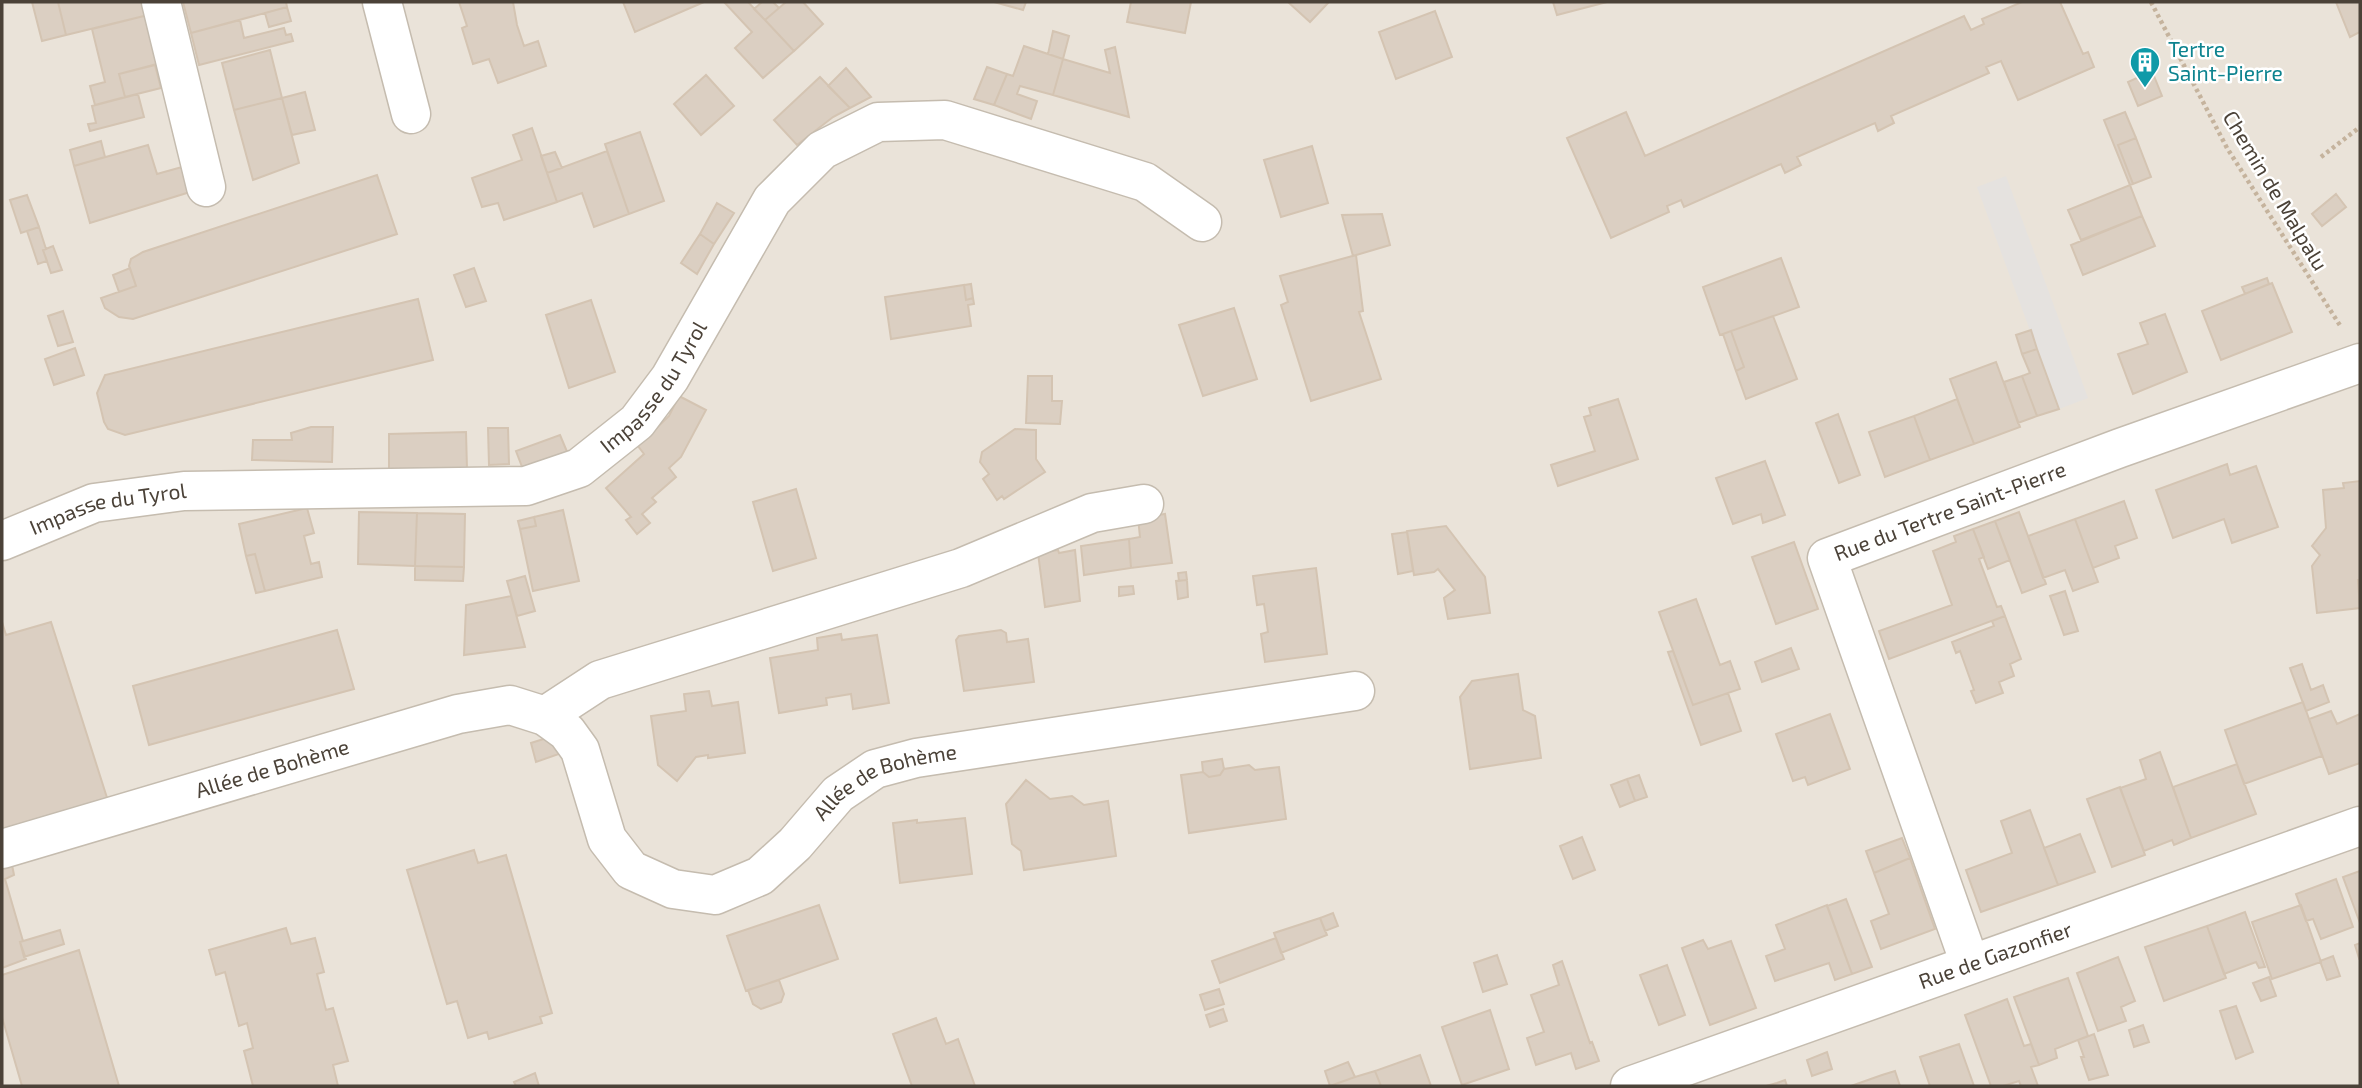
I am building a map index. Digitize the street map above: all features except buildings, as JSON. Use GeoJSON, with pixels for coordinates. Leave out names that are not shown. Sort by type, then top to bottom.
{"type":"FeatureCollection","features":[{"type":"Feature","properties":{"kind":"street"},"geometry":{"type":"LineString","coordinates":[[160,2],[206,187]]}},
{"type":"Feature","properties":{"kind":"street"},"geometry":{"type":"LineString","coordinates":[[382,2],[411,114]]}},
{"type":"Feature","properties":{"kind":"street","name":"Impasse du Tyrol"},"geometry":{"type":"LineString","coordinates":[[2,541],[94,503],[184,491],[526,486],[579,468],[637,422],[670,378],[772,200],[822,150],[878,122],[945,120],[1146,182],[1202,222]]}},
{"type":"Feature","properties":{"kind":"street","name":"Rue du Tertre Saint-Pierre"},"geometry":{"type":"LineString","coordinates":[[1970,964],[1827,558],[2120,448],[2353,349]]}},
{"type":"Feature","properties":{"kind":"street"},"geometry":{"type":"LineString","coordinates":[[545,716],[600,680],[961,568],[1092,513],[1144,504]]}},
{"type":"Feature","properties":{"kind":"street","name":"Allée de Bohème"},"geometry":{"type":"LineString","coordinates":[[2,849],[458,713],[510,705],[545,716],[567,732],[580,750],[607,839],[631,870],[673,890],[715,895],[760,876],[795,844],[838,794],[875,769],[916,758],[1355,691]]}},
{"type":"Feature","properties":{"kind":"street","name":"Rue de Gazonfier"},"geometry":{"type":"LineString","coordinates":[[1630,1086],[2360,826]]}},
{"type":"Feature","properties":{"kind":"path","name":"Chemin de Malpalu"},"geometry":{"type":"LineString","coordinates":[[2151,2],[2227,148],[2353,349]]}},
{"type":"Feature","properties":{"kind":"path"},"geometry":{"type":"LineString","coordinates":[[2321,157],[2360,127]]}},
{"type":"Feature","properties":{"kind":"shaded area"},"geometry":{"type":"Polygon","coordinates":[[[2,2],[2360,2],[2360,1086],[2,1086],[2,2]]]}},
{"type":"Feature","properties":{"kind":"shaded area"},"geometry":{"type":"Polygon","coordinates":[[[2006,176],[2088,398],[2059,409],[1977,187],[2006,176]]]}},
{"type":"Feature","properties":{"kind":"place","name":"Tertre Saint-Pierre"},"geometry":{"type":"Point","coordinates":[2145,89]}}]}
